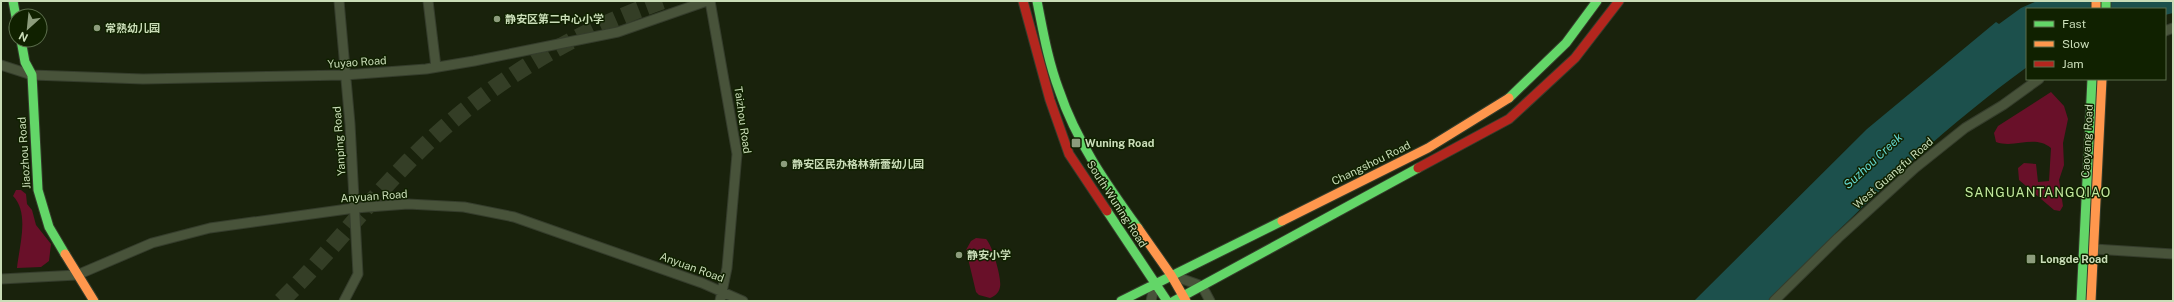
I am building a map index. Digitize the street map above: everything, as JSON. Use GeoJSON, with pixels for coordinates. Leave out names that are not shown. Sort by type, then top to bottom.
{"type":"FeatureCollection","features":[{"type":"Feature","properties":{"kind":"main road","name":"South Wuning Road"},"geometry":{"type":"LineString","coordinates":[[1023,1],[1050,100],[1070,154],[1166,301]]}},
{"type":"Feature","properties":{"kind":"main road","name":"South Wuning Road"},"geometry":{"type":"LineString","coordinates":[[1037,1],[1050,59],[1062,101],[1081,142],[1171,275]]}},
{"type":"Feature","properties":{"kind":"main road","name":"Changshou Road"},"geometry":{"type":"LineString","coordinates":[[1121,301],[1428,148],[1504,103],[1566,43],[1597,1]]}},
{"type":"Feature","properties":{"kind":"main road"},"geometry":{"type":"LineString","coordinates":[[1174,301],[1185,299],[1202,286],[1510,119],[1575,58],[1619,1]]}},
{"type":"Feature","properties":{"kind":"main road","name":"Jiaozhou Road"},"geometry":{"type":"LineString","coordinates":[[22,48],[25,62],[32,74],[38,190],[48,227],[94,301]]}},
{"type":"Feature","properties":{"kind":"main road","name":"Caoyang Road"},"geometry":{"type":"LineString","coordinates":[[2081,301],[2092,80]]}},
{"type":"Feature","properties":{"kind":"main road","name":"Caoyang Road"},"geometry":{"type":"LineString","coordinates":[[2091,301],[2102,80]]}},
{"type":"Feature","properties":{"kind":"main road"},"geometry":{"type":"LineString","coordinates":[[1171,275],[1185,299]]}},
{"type":"Feature","properties":{"kind":"street","name":"Yanping Road"},"geometry":{"type":"LineString","coordinates":[[339,1],[355,208],[358,274],[344,301]]}},
{"type":"Feature","properties":{"kind":"street"},"geometry":{"type":"LineString","coordinates":[[428,1],[436,68]]}},
{"type":"Feature","properties":{"kind":"street","name":"Yuyao Road"},"geometry":{"type":"LineString","coordinates":[[1,65],[32,74],[202,79],[345,75],[436,68],[618,32],[708,1]]}},
{"type":"Feature","properties":{"kind":"street","name":"Taizhou Road"},"geometry":{"type":"LineString","coordinates":[[708,1],[737,154],[727,268],[720,301]]}},
{"type":"Feature","properties":{"kind":"street","name":"West Guangfu Road"},"geometry":{"type":"LineString","coordinates":[[1774,301],[1838,238],[1932,154],[1964,128],[2003,105],[2038,80]]}},
{"type":"Feature","properties":{"kind":"street","name":"Anyuan Road"},"geometry":{"type":"LineString","coordinates":[[1,279],[77,274],[152,244],[210,228],[355,208],[408,204],[464,208],[514,217],[723,291],[743,301]]}},
{"type":"Feature","properties":{"kind":"street"},"geometry":{"type":"LineString","coordinates":[[2094,249],[2173,254]]}},
{"type":"Feature","properties":{"kind":"street"},"geometry":{"type":"LineString","coordinates":[[1171,275],[1202,286],[1210,301]]}},
{"type":"Feature","properties":{"kind":"street"},"geometry":{"type":"LineString","coordinates":[[1151,301],[1155,283]]}},
{"type":"Feature","properties":{"kind":"shaded area"},"geometry":{"type":"Polygon","coordinates":[[[2051,92],[2064,106],[2068,119],[2063,143],[2064,165],[2059,180],[2063,206],[2060,211],[2054,210],[2019,180],[2018,168],[2024,163],[2036,164],[2038,182],[2049,181],[2051,148],[2038,142],[2003,144],[1996,142],[1994,133],[1998,126],[2051,92]]]}},
{"type":"Feature","properties":{"kind":"shaded area"},"geometry":{"type":"Polygon","coordinates":[[[16,190],[21,190],[26,194],[27,204],[32,210],[36,225],[51,244],[49,261],[41,267],[17,268],[22,221],[21,211],[13,196],[16,190]]]}},
{"type":"Feature","properties":{"kind":"shaded area"},"geometry":{"type":"Polygon","coordinates":[[[976,238],[986,239],[994,254],[998,270],[1000,283],[999,291],[990,298],[979,295],[976,292],[966,250],[971,241],[976,238]]]}},
{"type":"Feature","properties":{"kind":"water","name":"Suzhou Creek"},"geometry":{"type":"Polygon","coordinates":[[[2037,1],[2173,1],[2173,13],[2166,15],[2166,8],[2026,8],[2026,68],[1992,93],[1925,149],[1830,239],[1768,301],[1694,301],[1867,129],[1996,22],[1999,24],[2021,8],[2037,1]]]}},
{"type":"Feature","properties":{"kind":"tunnel"},"geometry":{"type":"LineString","coordinates":[[281,301],[314,267],[409,161],[465,110],[526,66],[559,47],[592,30],[662,1]]}},
{"type":"Feature","properties":{"kind":"traffic: fast"},"geometry":{"type":"LineString","coordinates":[[13,1],[14,8]]}},
{"type":"Feature","properties":{"kind":"traffic: fast"},"geometry":{"type":"LineString","coordinates":[[1037,1],[1046,46],[1055,79],[1074,127],[1093,162],[1138,228]]}},
{"type":"Feature","properties":{"kind":"traffic: fast"},"geometry":{"type":"LineString","coordinates":[[1509,98],[1566,43],[1597,1]]}},
{"type":"Feature","properties":{"kind":"traffic: fast"},"geometry":{"type":"LineString","coordinates":[[2106,1],[2106,8]]}},
{"type":"Feature","properties":{"kind":"traffic: fast"},"geometry":{"type":"LineString","coordinates":[[22,48],[25,62],[32,75],[38,190],[49,227],[65,254]]}},
{"type":"Feature","properties":{"kind":"traffic: fast"},"geometry":{"type":"LineString","coordinates":[[2081,301],[2092,80]]}},
{"type":"Feature","properties":{"kind":"traffic: fast"},"geometry":{"type":"LineString","coordinates":[[1174,301],[1418,168]]}},
{"type":"Feature","properties":{"kind":"traffic: fast"},"geometry":{"type":"LineString","coordinates":[[1107,211],[1155,283]]}},
{"type":"Feature","properties":{"kind":"traffic: fast"},"geometry":{"type":"LineString","coordinates":[[1121,301],[1282,221]]}},
{"type":"Feature","properties":{"kind":"traffic: fast"},"geometry":{"type":"LineString","coordinates":[[1155,283],[1167,301]]}},
{"type":"Feature","properties":{"kind":"traffic: slow"},"geometry":{"type":"LineString","coordinates":[[2096,1],[2096,8]]}},
{"type":"Feature","properties":{"kind":"traffic: slow"},"geometry":{"type":"LineString","coordinates":[[2091,301],[2102,80]]}},
{"type":"Feature","properties":{"kind":"traffic: slow"},"geometry":{"type":"LineString","coordinates":[[1282,221],[1428,148],[1509,98]]}},
{"type":"Feature","properties":{"kind":"traffic: slow"},"geometry":{"type":"LineString","coordinates":[[1138,228],[1171,275]]}},
{"type":"Feature","properties":{"kind":"traffic: slow"},"geometry":{"type":"LineString","coordinates":[[65,254],[94,301]]}},
{"type":"Feature","properties":{"kind":"traffic: slow"},"geometry":{"type":"LineString","coordinates":[[1171,275],[1186,301]]}},
{"type":"Feature","properties":{"kind":"traffic: jam"},"geometry":{"type":"LineString","coordinates":[[1023,1],[1050,100],[1069,154],[1107,211]]}},
{"type":"Feature","properties":{"kind":"traffic: jam"},"geometry":{"type":"LineString","coordinates":[[1418,168],[1509,119],[1575,58],[1619,1]]}},
{"type":"Feature","properties":{"kind":"place","name":"静安区第二中心小学"},"geometry":{"type":"Point","coordinates":[497,19]}},
{"type":"Feature","properties":{"kind":"place","name":"常熟幼儿园"},"geometry":{"type":"Point","coordinates":[97,28]}},
{"type":"Feature","properties":{"kind":"place","name":"Wuning Road"},"geometry":{"type":"Point","coordinates":[1076,143]}},
{"type":"Feature","properties":{"kind":"place","name":"静安区民办格林新蕾幼儿园"},"geometry":{"type":"Point","coordinates":[784,164]}},
{"type":"Feature","properties":{"kind":"place","name":"静安小学"},"geometry":{"type":"Point","coordinates":[959,255]}},
{"type":"Feature","properties":{"kind":"place","name":"Longde Road"},"geometry":{"type":"Point","coordinates":[2031,259]}},
{"type":"Feature","properties":{"kind":"district","name":"SANGUANTANGQIAO"},"geometry":{"type":"Point","coordinates":[2038,192]}}]}
